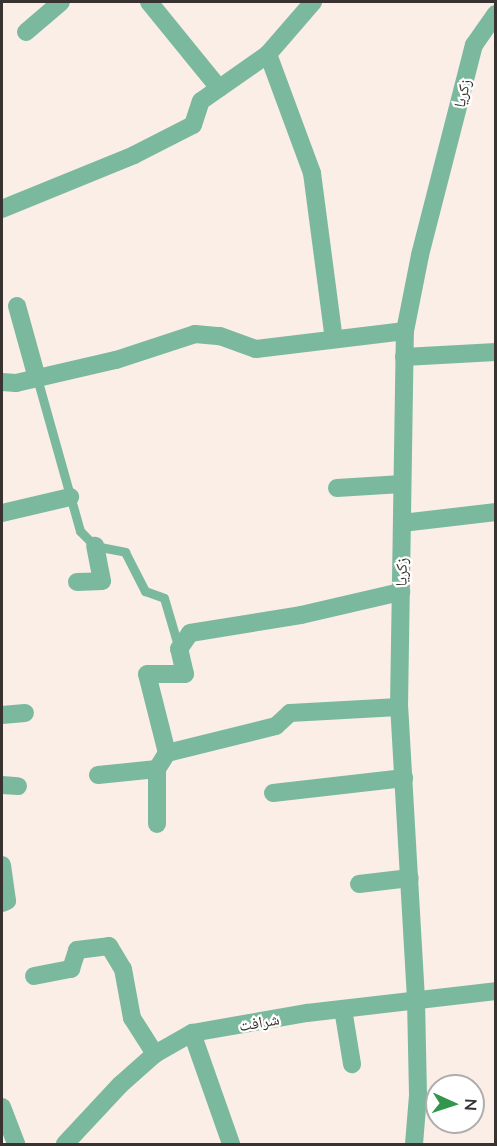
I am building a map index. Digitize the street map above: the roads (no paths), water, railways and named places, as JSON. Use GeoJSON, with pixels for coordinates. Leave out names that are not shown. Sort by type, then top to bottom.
{"type":"FeatureCollection","features":[{"type":"Feature","properties":{"kind":"street"},"geometry":{"type":"LineString","coordinates":[[26,32],[61,2]]}},
{"type":"Feature","properties":{"kind":"street"},"geometry":{"type":"LineString","coordinates":[[149,2],[219,88]]}},
{"type":"Feature","properties":{"kind":"street"},"geometry":{"type":"LineString","coordinates":[[2,209],[134,155],[193,125],[201,101],[268,54],[313,2]]}},
{"type":"Feature","properties":{"kind":"street","name":"زکریا"},"geometry":{"type":"LineString","coordinates":[[414,1144],[418,1095],[416,999],[399,707],[405,331],[420,255],[474,45],[495,15]]}},
{"type":"Feature","properties":{"kind":"street"},"geometry":{"type":"LineString","coordinates":[[268,54],[312,173],[334,339]]}},
{"type":"Feature","properties":{"kind":"street"},"geometry":{"type":"LineString","coordinates":[[17,306],[37,378]]}},
{"type":"Feature","properties":{"kind":"street"},"geometry":{"type":"LineString","coordinates":[[9,382],[116,360],[195,334],[220,336],[256,349],[405,331]]}},
{"type":"Feature","properties":{"kind":"street"},"geometry":{"type":"LineString","coordinates":[[404,357],[495,352]]}},
{"type":"Feature","properties":{"kind":"street"},"geometry":{"type":"LineString","coordinates":[[337,488],[402,484]]}},
{"type":"Feature","properties":{"kind":"street"},"geometry":{"type":"LineString","coordinates":[[2,513],[70,497]]}},
{"type":"Feature","properties":{"kind":"street"},"geometry":{"type":"LineString","coordinates":[[402,523],[495,512]]}},
{"type":"Feature","properties":{"kind":"street"},"geometry":{"type":"LineString","coordinates":[[77,582],[102,581],[95,546]]}},
{"type":"Feature","properties":{"kind":"street"},"geometry":{"type":"LineString","coordinates":[[157,824],[162,761],[147,674],[185,674],[179,649],[190,633],[301,615],[401,592]]}},
{"type":"Feature","properties":{"kind":"street"},"geometry":{"type":"LineString","coordinates":[[98,775],[162,761],[276,726],[290,713],[399,707]]}},
{"type":"Feature","properties":{"kind":"street"},"geometry":{"type":"LineString","coordinates":[[2,715],[25,713]]}},
{"type":"Feature","properties":{"kind":"street"},"geometry":{"type":"LineString","coordinates":[[273,793],[404,778]]}},
{"type":"Feature","properties":{"kind":"street"},"geometry":{"type":"LineString","coordinates":[[2,865],[7,901],[2,903]]}},
{"type":"Feature","properties":{"kind":"street"},"geometry":{"type":"LineString","coordinates":[[358,884],[410,878]]}},
{"type":"Feature","properties":{"kind":"street"},"geometry":{"type":"LineString","coordinates":[[34,976],[71,969],[78,950],[109,946],[123,969],[132,1018],[155,1054]]}},
{"type":"Feature","properties":{"kind":"street","name":"شرافت"},"geometry":{"type":"LineString","coordinates":[[71,1142],[120,1085],[155,1054],[192,1033],[343,1009],[495,991]]}},
{"type":"Feature","properties":{"kind":"street"},"geometry":{"type":"LineString","coordinates":[[343,1009],[352,1064]]}},
{"type":"Feature","properties":{"kind":"street"},"geometry":{"type":"LineString","coordinates":[[192,1033],[231,1144]]}},
{"type":"Feature","properties":{"kind":"street"},"geometry":{"type":"LineString","coordinates":[[2,1107],[16,1144]]}},
{"type":"Feature","properties":{"kind":"lane"},"geometry":{"type":"LineString","coordinates":[[37,378],[80,531],[95,546],[125,552],[145,591],[164,598],[179,649]]}}]}
